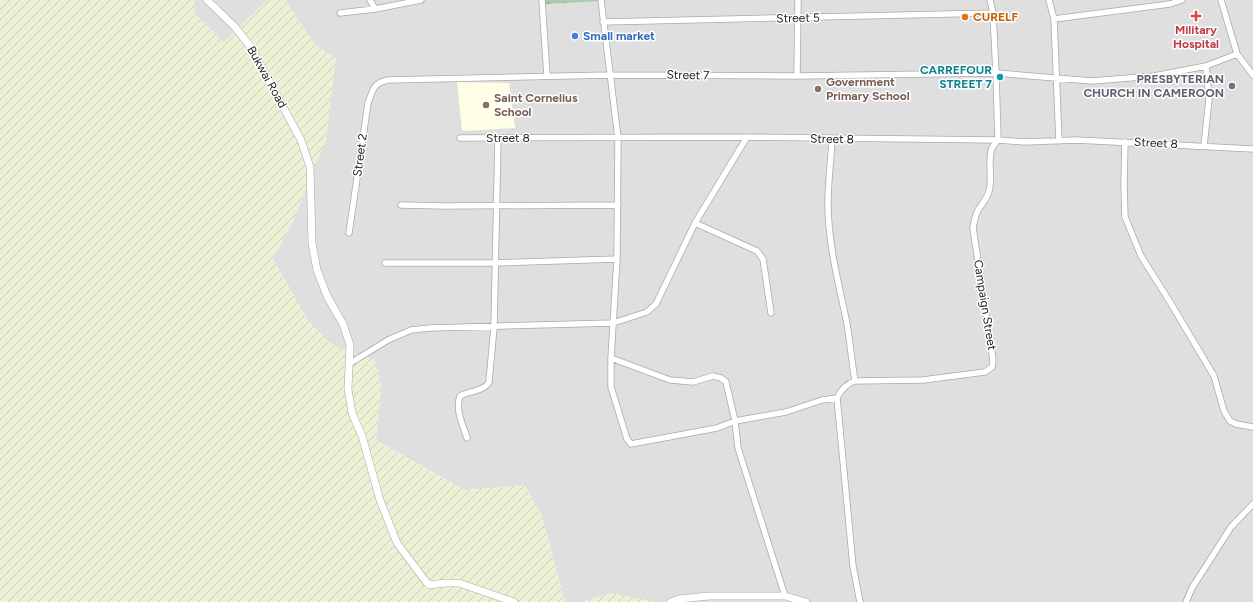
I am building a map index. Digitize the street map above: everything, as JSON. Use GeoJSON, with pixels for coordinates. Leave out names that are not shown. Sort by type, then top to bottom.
{"type":"FeatureCollection","features":[{"type":"Feature","properties":{"kind":"street","name":"Bukwai Road"},"geometry":{"type":"LineString","coordinates":[[207,0],[235,27],[250,46],[301,140],[310,167],[312,242],[317,270],[327,296],[343,324],[350,345],[348,390],[352,413],[362,436],[380,500],[397,543],[430,585],[459,583],[514,602]]}},
{"type":"Feature","properties":{"kind":"street"},"geometry":{"type":"LineString","coordinates":[[370,0],[375,9]]}},
{"type":"Feature","properties":{"kind":"street"},"geometry":{"type":"LineString","coordinates":[[340,13],[375,9],[421,0]]}},
{"type":"Feature","properties":{"kind":"street"},"geometry":{"type":"LineString","coordinates":[[542,0],[548,76]]}},
{"type":"Feature","properties":{"kind":"street"},"geometry":{"type":"LineString","coordinates":[[601,0],[618,138],[617,259],[611,358],[611,387],[626,439],[632,444],[717,428],[734,421],[786,412],[822,400],[837,398]]}},
{"type":"Feature","properties":{"kind":"street"},"geometry":{"type":"LineString","coordinates":[[797,76],[798,0]]}},
{"type":"Feature","properties":{"kind":"street","name":"Campaign Street"},"geometry":{"type":"LineString","coordinates":[[855,381],[923,380],[985,372],[992,367],[993,360],[973,228],[978,210],[985,201],[989,192],[992,148],[998,140],[996,73],[990,0]]}},
{"type":"Feature","properties":{"kind":"street"},"geometry":{"type":"LineString","coordinates":[[1049,0],[1054,19],[1059,141]]}},
{"type":"Feature","properties":{"kind":"street"},"geometry":{"type":"LineString","coordinates":[[1054,19],[1170,4],[1182,0]]}},
{"type":"Feature","properties":{"kind":"street"},"geometry":{"type":"LineString","coordinates":[[1221,0],[1237,54],[1253,75]]}},
{"type":"Feature","properties":{"kind":"street","name":"Street 5"},"geometry":{"type":"LineString","coordinates":[[603,22],[992,13]]}},
{"type":"Feature","properties":{"kind":"street","name":"Street 7"},"geometry":{"type":"LineString","coordinates":[[380,81],[610,75],[797,76],[996,73],[1092,81],[1154,76],[1206,66],[1237,54]]}},
{"type":"Feature","properties":{"kind":"street"},"geometry":{"type":"LineString","coordinates":[[1204,146],[1209,99],[1206,66]]}},
{"type":"Feature","properties":{"kind":"street","name":"Street 2"},"geometry":{"type":"LineString","coordinates":[[349,233],[368,103],[374,87],[380,81]]}},
{"type":"Feature","properties":{"kind":"street","name":"Street 8"},"geometry":{"type":"LineString","coordinates":[[460,138],[747,138],[998,140],[1025,142],[1076,140],[1253,149]]}},
{"type":"Feature","properties":{"kind":"street"},"geometry":{"type":"LineString","coordinates":[[468,438],[460,415],[458,403],[460,396],[467,392],[483,388],[487,386],[489,382],[494,327],[498,138]]}},
{"type":"Feature","properties":{"kind":"street"},"geometry":{"type":"LineString","coordinates":[[349,364],[388,340],[411,330],[430,328],[613,323],[647,312],[656,304],[694,223],[747,138]]}},
{"type":"Feature","properties":{"kind":"street"},"geometry":{"type":"LineString","coordinates":[[832,139],[828,202],[830,234],[833,261],[849,335],[855,381],[847,384],[841,390],[837,398],[853,566],[860,602]]}},
{"type":"Feature","properties":{"kind":"street"},"geometry":{"type":"LineString","coordinates":[[1125,142],[1125,217],[1141,256],[1214,376],[1224,411],[1230,421],[1236,424],[1253,427]]}},
{"type":"Feature","properties":{"kind":"street"},"geometry":{"type":"LineString","coordinates":[[401,205],[618,205]]}},
{"type":"Feature","properties":{"kind":"street"},"geometry":{"type":"LineString","coordinates":[[694,223],[757,251],[763,259],[771,313]]}},
{"type":"Feature","properties":{"kind":"street"},"geometry":{"type":"LineString","coordinates":[[385,263],[496,263],[617,259]]}},
{"type":"Feature","properties":{"kind":"street"},"geometry":{"type":"LineString","coordinates":[[611,358],[670,380],[693,382],[713,376],[721,378],[726,382],[738,448],[784,596]]}},
{"type":"Feature","properties":{"kind":"street"},"geometry":{"type":"LineString","coordinates":[[1186,602],[1192,588],[1231,527],[1253,504]]}},
{"type":"Feature","properties":{"kind":"street"},"geometry":{"type":"LineString","coordinates":[[671,602],[679,599],[709,596],[784,596],[806,602]]}},
{"type":"Feature","properties":{"kind":"shaded area"},"geometry":{"type":"Polygon","coordinates":[[[0,0],[195,0],[195,14],[224,42],[268,0],[285,0],[315,45],[336,58],[326,141],[295,217],[273,259],[309,322],[333,346],[375,360],[381,388],[376,441],[465,490],[525,485],[542,516],[565,602],[0,602],[0,0]]]}},
{"type":"Feature","properties":{"kind":"shaded area"},"geometry":{"type":"Polygon","coordinates":[[[195,0],[268,0],[224,42],[195,14],[195,0]]]}},
{"type":"Feature","properties":{"kind":"shaded area"},"geometry":{"type":"Polygon","coordinates":[[[285,0],[1253,0],[1253,602],[654,602],[611,593],[581,602],[565,602],[542,516],[525,485],[465,490],[376,440],[381,388],[375,360],[333,346],[309,322],[273,259],[295,217],[308,182],[336,58],[315,45],[285,0]]]}},
{"type":"Feature","properties":{"kind":"shaded area","name":"Saint Cornelius School"},"geometry":{"type":"Polygon","coordinates":[[[457,82],[509,83],[515,128],[462,131],[457,82]]]}},
{"type":"Feature","properties":{"kind":"shaded area"},"geometry":{"type":"Polygon","coordinates":[[[611,593],[652,601],[653,602],[581,602],[611,593]]]}},
{"type":"Feature","properties":{"kind":"green space"},"geometry":{"type":"Polygon","coordinates":[[[544,0],[601,0],[601,1],[545,4],[544,0]]]}},
{"type":"Feature","properties":{"kind":"place","name":"Military Hospital"},"geometry":{"type":"Point","coordinates":[1196,16]}},
{"type":"Feature","properties":{"kind":"place","name":"CURELF"},"geometry":{"type":"Point","coordinates":[965,17]}},
{"type":"Feature","properties":{"kind":"place","name":"Small market"},"geometry":{"type":"Point","coordinates":[575,36]}},
{"type":"Feature","properties":{"kind":"place","name":"CARREFOUR STREET 7"},"geometry":{"type":"Point","coordinates":[1000,77]}},
{"type":"Feature","properties":{"kind":"place","name":"PRESBYTERIAN CHURCH IN CAMEROON"},"geometry":{"type":"Point","coordinates":[1232,86]}},
{"type":"Feature","properties":{"kind":"place","name":"Government Primary School"},"geometry":{"type":"Point","coordinates":[818,89]}},
{"type":"Feature","properties":{"kind":"place","name":"Saint Cornelius School"},"geometry":{"type":"Point","coordinates":[486,105]}}]}
